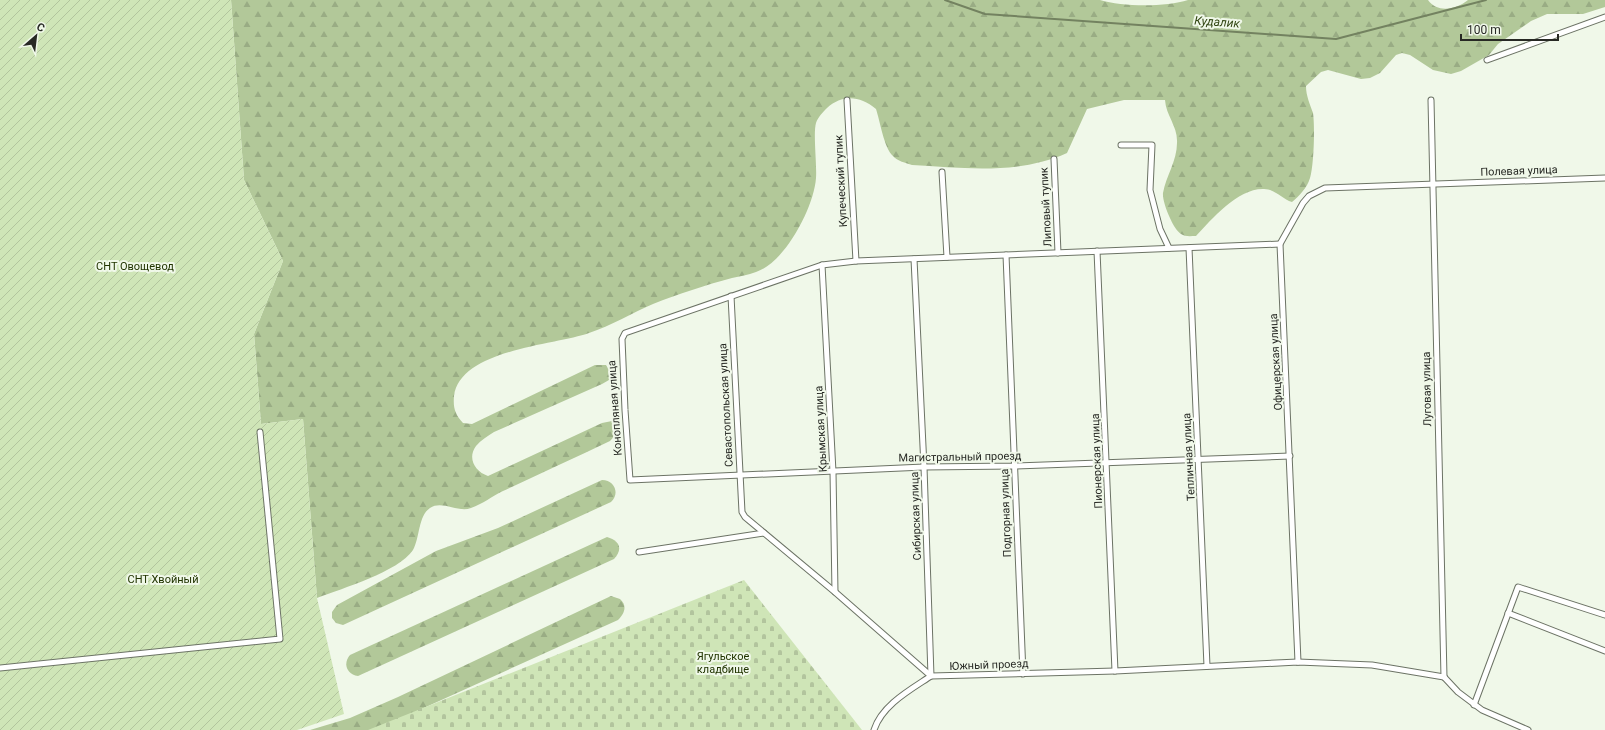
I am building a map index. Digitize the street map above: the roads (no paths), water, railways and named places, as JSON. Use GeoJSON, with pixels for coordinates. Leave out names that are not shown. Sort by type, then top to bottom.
{"type":"FeatureCollection","features":[{"type":"Feature","properties":{"kind":"street"},"geometry":{"type":"LineString","coordinates":[[1488,60],[1605,17]]}},
{"type":"Feature","properties":{"kind":"street","name":"Купеческий тупик"},"geometry":{"type":"LineString","coordinates":[[847,100],[856,261]]}},
{"type":"Feature","properties":{"kind":"street","name":"Луговая улица"},"geometry":{"type":"LineString","coordinates":[[1431,100],[1444,677]]}},
{"type":"Feature","properties":{"kind":"street"},"geometry":{"type":"LineString","coordinates":[[1121,145],[1152,145],[1150,190],[1160,229],[1169,248]]}},
{"type":"Feature","properties":{"kind":"street","name":"Липовый тупик"},"geometry":{"type":"LineString","coordinates":[[1054,159],[1058,253]]}},
{"type":"Feature","properties":{"kind":"street"},"geometry":{"type":"LineString","coordinates":[[942,172],[947,257]]}},
{"type":"Feature","properties":{"kind":"street","name":"Полевая улица"},"geometry":{"type":"LineString","coordinates":[[1433,183],[1605,178]]}},
{"type":"Feature","properties":{"kind":"street"},"geometry":{"type":"LineString","coordinates":[[730,296],[822,265],[856,261],[1280,244],[1303,203],[1309,196],[1325,188],[1433,183]]}},
{"type":"Feature","properties":{"kind":"street","name":"Офицерская улица"},"geometry":{"type":"LineString","coordinates":[[1280,244],[1298,662]]}},
{"type":"Feature","properties":{"kind":"street","name":"Тепличная улица"},"geometry":{"type":"LineString","coordinates":[[1189,248],[1207,666]]}},
{"type":"Feature","properties":{"kind":"street","name":"Пионерская улица"},"geometry":{"type":"LineString","coordinates":[[1098,251],[1115,671]]}},
{"type":"Feature","properties":{"kind":"street","name":"Подгорная улица"},"geometry":{"type":"LineString","coordinates":[[1006,255],[1023,674]]}},
{"type":"Feature","properties":{"kind":"street","name":"Сибирская улица"},"geometry":{"type":"LineString","coordinates":[[914,259],[924,467],[931,676]]}},
{"type":"Feature","properties":{"kind":"street","name":"Крымская улица"},"geometry":{"type":"LineString","coordinates":[[822,265],[833,472],[835,592]]}},
{"type":"Feature","properties":{"kind":"street","name":"Конопляная улица"},"geometry":{"type":"LineString","coordinates":[[630,480],[624,396],[622,339],[624,334],[730,296]]}},
{"type":"Feature","properties":{"kind":"street","name":"Севастопольская улица"},"geometry":{"type":"LineString","coordinates":[[730,296],[742,512],[745,517],[764,533]]}},
{"type":"Feature","properties":{"kind":"street"},"geometry":{"type":"LineString","coordinates":[[0,668],[280,639],[260,432]]}},
{"type":"Feature","properties":{"kind":"street","name":"Магистральный проезд"},"geometry":{"type":"LineString","coordinates":[[630,480],[924,467],[1014,466],[1199,458],[1290,456]]}},
{"type":"Feature","properties":{"kind":"street"},"geometry":{"type":"LineString","coordinates":[[640,552],[764,533],[835,592],[931,676],[886,710],[877,721],[874,730]]}},
{"type":"Feature","properties":{"kind":"street"},"geometry":{"type":"LineString","coordinates":[[1474,705],[1518,587],[1605,615]]}},
{"type":"Feature","properties":{"kind":"street"},"geometry":{"type":"LineString","coordinates":[[1508,613],[1605,651]]}},
{"type":"Feature","properties":{"kind":"street","name":"Южный проезд"},"geometry":{"type":"LineString","coordinates":[[931,676],[1115,671],[1298,662],[1372,665],[1444,677]]}},
{"type":"Feature","properties":{"kind":"street"},"geometry":{"type":"LineString","coordinates":[[1444,677],[1458,692],[1474,705],[1501,719],[1528,730]]}},
{"type":"Feature","properties":{"kind":"waterway","name":"Кудалик"},"geometry":{"type":"LineString","coordinates":[[945,0],[985,14],[1336,39],[1486,0]]}},
{"type":"Feature","properties":{"kind":"park label","name":"СНТ Овощевод"},"geometry":{"type":"Point","coordinates":[135,266]}},
{"type":"Feature","properties":{"kind":"park label","name":"СНТ Хвойный"},"geometry":{"type":"Point","coordinates":[163,579]}},
{"type":"Feature","properties":{"kind":"park label","name":"Ягульское кладбище"},"geometry":{"type":"Point","coordinates":[723,662]}}]}
